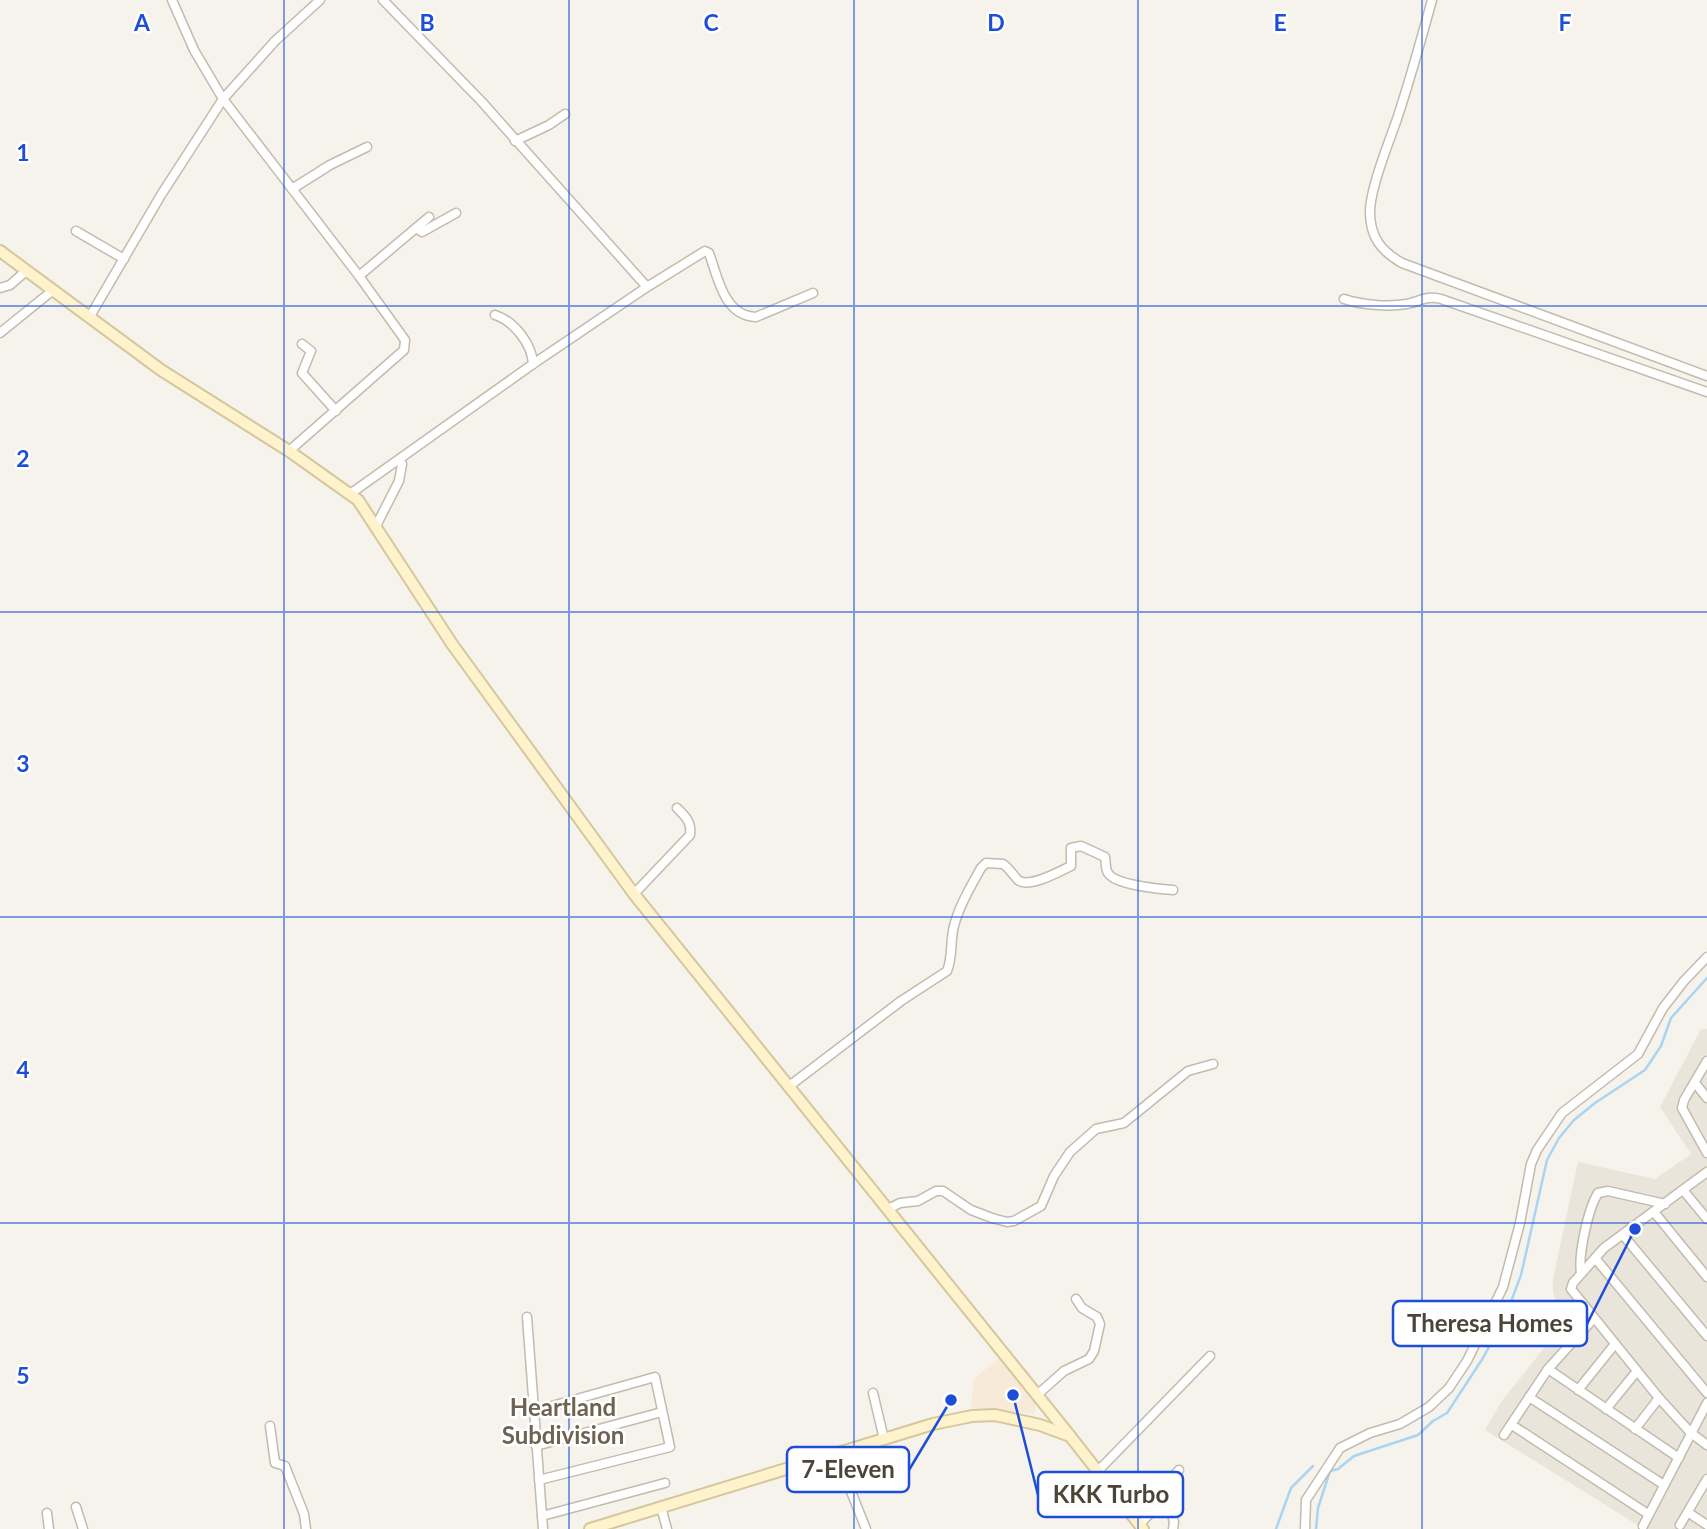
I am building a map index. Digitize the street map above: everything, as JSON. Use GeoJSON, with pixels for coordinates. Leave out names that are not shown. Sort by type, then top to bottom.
{"type":"FeatureCollection","features":[{"type":"Feature","properties":{"kind":"street"},"geometry":{"type":"LineString","coordinates":[[173,0],[194,50],[223,99],[403,337],[404,351],[289,451]]}},
{"type":"Feature","properties":{"kind":"street"},"geometry":{"type":"LineString","coordinates":[[89,318],[164,190],[223,99],[275,41],[320,0]]}},
{"type":"Feature","properties":{"kind":"street"},"geometry":{"type":"LineString","coordinates":[[383,0],[482,102],[647,287]]}},
{"type":"Feature","properties":{"kind":"street"},"geometry":{"type":"LineString","coordinates":[[1432,0],[1410,80],[1373,193],[1370,215],[1377,244],[1388,255],[1402,262],[1707,376]]}},
{"type":"Feature","properties":{"kind":"street"},"geometry":{"type":"LineString","coordinates":[[515,141],[565,114]]}},
{"type":"Feature","properties":{"kind":"street"},"geometry":{"type":"LineString","coordinates":[[292,189],[330,165],[366,147]]}},
{"type":"Feature","properties":{"kind":"street"},"geometry":{"type":"LineString","coordinates":[[416,228],[422,232],[456,213]]}},
{"type":"Feature","properties":{"kind":"street"},"geometry":{"type":"LineString","coordinates":[[359,276],[429,217]]}},
{"type":"Feature","properties":{"kind":"street"},"geometry":{"type":"LineString","coordinates":[[76,231],[124,259]]}},
{"type":"Feature","properties":{"kind":"street"},"geometry":{"type":"LineString","coordinates":[[0,251],[161,370],[289,451],[350,494],[365,509],[452,644],[634,894],[1141,1527],[1155,1508],[1160,1491],[1179,1470]]}},
{"type":"Feature","properties":{"kind":"street"},"geometry":{"type":"LineString","coordinates":[[350,494],[533,364],[705,251],[709,253],[728,304],[750,317],[756,317],[813,293]]}},
{"type":"Feature","properties":{"kind":"street"},"geometry":{"type":"LineString","coordinates":[[0,288],[10,285],[26,271]]}},
{"type":"Feature","properties":{"kind":"street"},"geometry":{"type":"LineString","coordinates":[[0,333],[52,291]]}},
{"type":"Feature","properties":{"kind":"street"},"geometry":{"type":"LineString","coordinates":[[1344,299],[1389,305],[1409,304],[1430,296],[1707,392]]}},
{"type":"Feature","properties":{"kind":"street"},"geometry":{"type":"LineString","coordinates":[[495,315],[511,323],[522,337],[532,355],[533,364]]}},
{"type":"Feature","properties":{"kind":"street"},"geometry":{"type":"LineString","coordinates":[[302,344],[311,351],[302,373],[335,411]]}},
{"type":"Feature","properties":{"kind":"street"},"geometry":{"type":"LineString","coordinates":[[376,526],[399,481],[402,464]]}},
{"type":"Feature","properties":{"kind":"street"},"geometry":{"type":"LineString","coordinates":[[634,894],[690,835],[688,819],[677,808]]}},
{"type":"Feature","properties":{"kind":"street"},"geometry":{"type":"LineString","coordinates":[[788,1087],[901,1001],[947,971],[955,922],[981,868],[986,863],[1003,864],[1019,881],[1028,883],[1047,878],[1072,866],[1070,848],[1082,846],[1105,857],[1110,876],[1140,886],[1172,890]]}},
{"type":"Feature","properties":{"kind":"street"},"geometry":{"type":"LineString","coordinates":[[1305,1529],[1306,1500],[1340,1448],[1370,1433],[1400,1424],[1429,1408],[1449,1388],[1471,1353],[1503,1287],[1536,1150],[1562,1114],[1639,1054],[1668,1000],[1707,957]]}},
{"type":"Feature","properties":{"kind":"street"},"geometry":{"type":"LineString","coordinates":[[1707,1061],[1684,1100],[1682,1112],[1707,1153]]}},
{"type":"Feature","properties":{"kind":"street"},"geometry":{"type":"LineString","coordinates":[[888,1209],[900,1203],[918,1201],[936,1191],[943,1191],[971,1210],[992,1218],[1014,1221],[1041,1206],[1054,1176],[1070,1152],[1096,1129],[1124,1123],[1188,1071],[1213,1063]]}},
{"type":"Feature","properties":{"kind":"street"},"geometry":{"type":"LineString","coordinates":[[1695,1083],[1707,1098]]}},
{"type":"Feature","properties":{"kind":"street"},"geometry":{"type":"LineString","coordinates":[[1707,1172],[1595,1258],[1571,1289],[1659,1398],[1707,1445]]}},
{"type":"Feature","properties":{"kind":"street"},"geometry":{"type":"LineString","coordinates":[[1683,1190],[1707,1219]]}},
{"type":"Feature","properties":{"kind":"street"},"geometry":{"type":"LineString","coordinates":[[1581,1273],[1586,1233],[1592,1205],[1598,1193],[1608,1191],[1665,1204]]}},
{"type":"Feature","properties":{"kind":"street"},"geometry":{"type":"LineString","coordinates":[[1654,1212],[1707,1278]]}},
{"type":"Feature","properties":{"kind":"street"},"geometry":{"type":"LineString","coordinates":[[1623,1234],[1707,1336]]}},
{"type":"Feature","properties":{"kind":"street"},"geometry":{"type":"LineString","coordinates":[[1595,1258],[1707,1394]]}},
{"type":"Feature","properties":{"kind":"street"},"geometry":{"type":"LineString","coordinates":[[1037,1395],[1064,1371],[1089,1359],[1094,1351],[1100,1324],[1097,1317],[1082,1308],[1076,1299]]}},
{"type":"Feature","properties":{"kind":"street"},"geometry":{"type":"LineString","coordinates":[[527,1317],[542,1529]]}},
{"type":"Feature","properties":{"kind":"street"},"geometry":{"type":"LineString","coordinates":[[1504,1435],[1548,1369],[1594,1318]]}},
{"type":"Feature","properties":{"kind":"street"},"geometry":{"type":"LineString","coordinates":[[1578,1390],[1615,1344]]}},
{"type":"Feature","properties":{"kind":"street"},"geometry":{"type":"LineString","coordinates":[[1097,1472],[1210,1356]]}},
{"type":"Feature","properties":{"kind":"street"},"geometry":{"type":"LineString","coordinates":[[1548,1369],[1679,1458]]}},
{"type":"Feature","properties":{"kind":"street"},"geometry":{"type":"LineString","coordinates":[[1606,1409],[1637,1371]]}},
{"type":"Feature","properties":{"kind":"street"},"geometry":{"type":"LineString","coordinates":[[534,1412],[655,1377],[670,1447],[539,1480]]}},
{"type":"Feature","properties":{"kind":"street"},"geometry":{"type":"LineString","coordinates":[[873,1394],[884,1439]]}},
{"type":"Feature","properties":{"kind":"street"},"geometry":{"type":"LineString","coordinates":[[1529,1397],[1664,1485]]}},
{"type":"Feature","properties":{"kind":"street"},"geometry":{"type":"LineString","coordinates":[[1635,1429],[1659,1398]]}},
{"type":"Feature","properties":{"kind":"street"},"geometry":{"type":"LineString","coordinates":[[1643,1526],[1707,1403]]}},
{"type":"Feature","properties":{"kind":"street"},"geometry":{"type":"LineString","coordinates":[[536,1446],[662,1412]]}},
{"type":"Feature","properties":{"kind":"street"},"geometry":{"type":"LineString","coordinates":[[590,1529],[884,1439],[962,1418],[995,1415],[1028,1422],[1070,1436]]}},
{"type":"Feature","properties":{"kind":"street"},"geometry":{"type":"LineString","coordinates":[[1512,1425],[1648,1514]]}},
{"type":"Feature","properties":{"kind":"street"},"geometry":{"type":"LineString","coordinates":[[270,1426],[275,1463],[285,1466],[304,1514],[306,1529]]}},
{"type":"Feature","properties":{"kind":"street"},"geometry":{"type":"LineString","coordinates":[[836,1454],[866,1529]]}},
{"type":"Feature","properties":{"kind":"street"},"geometry":{"type":"LineString","coordinates":[[541,1516],[665,1483]]}},
{"type":"Feature","properties":{"kind":"street"},"geometry":{"type":"LineString","coordinates":[[1680,1525],[1706,1484]]}},
{"type":"Feature","properties":{"kind":"street"},"geometry":{"type":"LineString","coordinates":[[76,1507],[83,1529]]}},
{"type":"Feature","properties":{"kind":"street"},"geometry":{"type":"LineString","coordinates":[[661,1507],[667,1529]]}},
{"type":"Feature","properties":{"kind":"street"},"geometry":{"type":"LineString","coordinates":[[1171,1511],[1173,1529]]}},
{"type":"Feature","properties":{"kind":"street"},"geometry":{"type":"LineString","coordinates":[[47,1513],[49,1529]]}},
{"type":"Feature","properties":{"kind":"street"},"geometry":{"type":"LineString","coordinates":[[1689,1513],[1707,1525]]}},
{"type":"Feature","properties":{"kind":"shaded area"},"geometry":{"type":"Polygon","coordinates":[[[1701,1029],[1707,1029],[1707,1529],[1644,1529],[1485,1430],[1501,1402],[1564,1323],[1553,1292],[1553,1279],[1578,1162],[1655,1179],[1691,1154],[1660,1107],[1701,1029]]]}},
{"type":"Feature","properties":{"kind":"shaded area"},"geometry":{"type":"Polygon","coordinates":[[[999,1358],[1037,1402],[1034,1414],[971,1407],[974,1379],[999,1358]]]}},
{"type":"Feature","properties":{"kind":"waterway"},"geometry":{"type":"LineString","coordinates":[[1316,1529],[1318,1508],[1330,1471],[1338,1469],[1354,1456],[1418,1435],[1447,1413],[1483,1358],[1506,1315],[1521,1275],[1547,1160],[1559,1138],[1574,1120],[1595,1103],[1645,1070],[1661,1046],[1671,1018],[1707,978]]}},
{"type":"Feature","properties":{"kind":"waterway"},"geometry":{"type":"LineString","coordinates":[[1276,1529],[1291,1488],[1313,1466]]}},
{"type":"Feature","properties":{"kind":"place","name":"Theresa Homes"},"geometry":{"type":"Point","coordinates":[1635,1229]}},
{"type":"Feature","properties":{"kind":"place","name":"KKK Turbo"},"geometry":{"type":"Point","coordinates":[1013,1395]}},
{"type":"Feature","properties":{"kind":"place","name":"7-Eleven"},"geometry":{"type":"Point","coordinates":[951,1400]}},
{"type":"Feature","properties":{"kind":"district","name":"Heartland Subdivision"},"geometry":{"type":"Point","coordinates":[563,1422]}}]}
